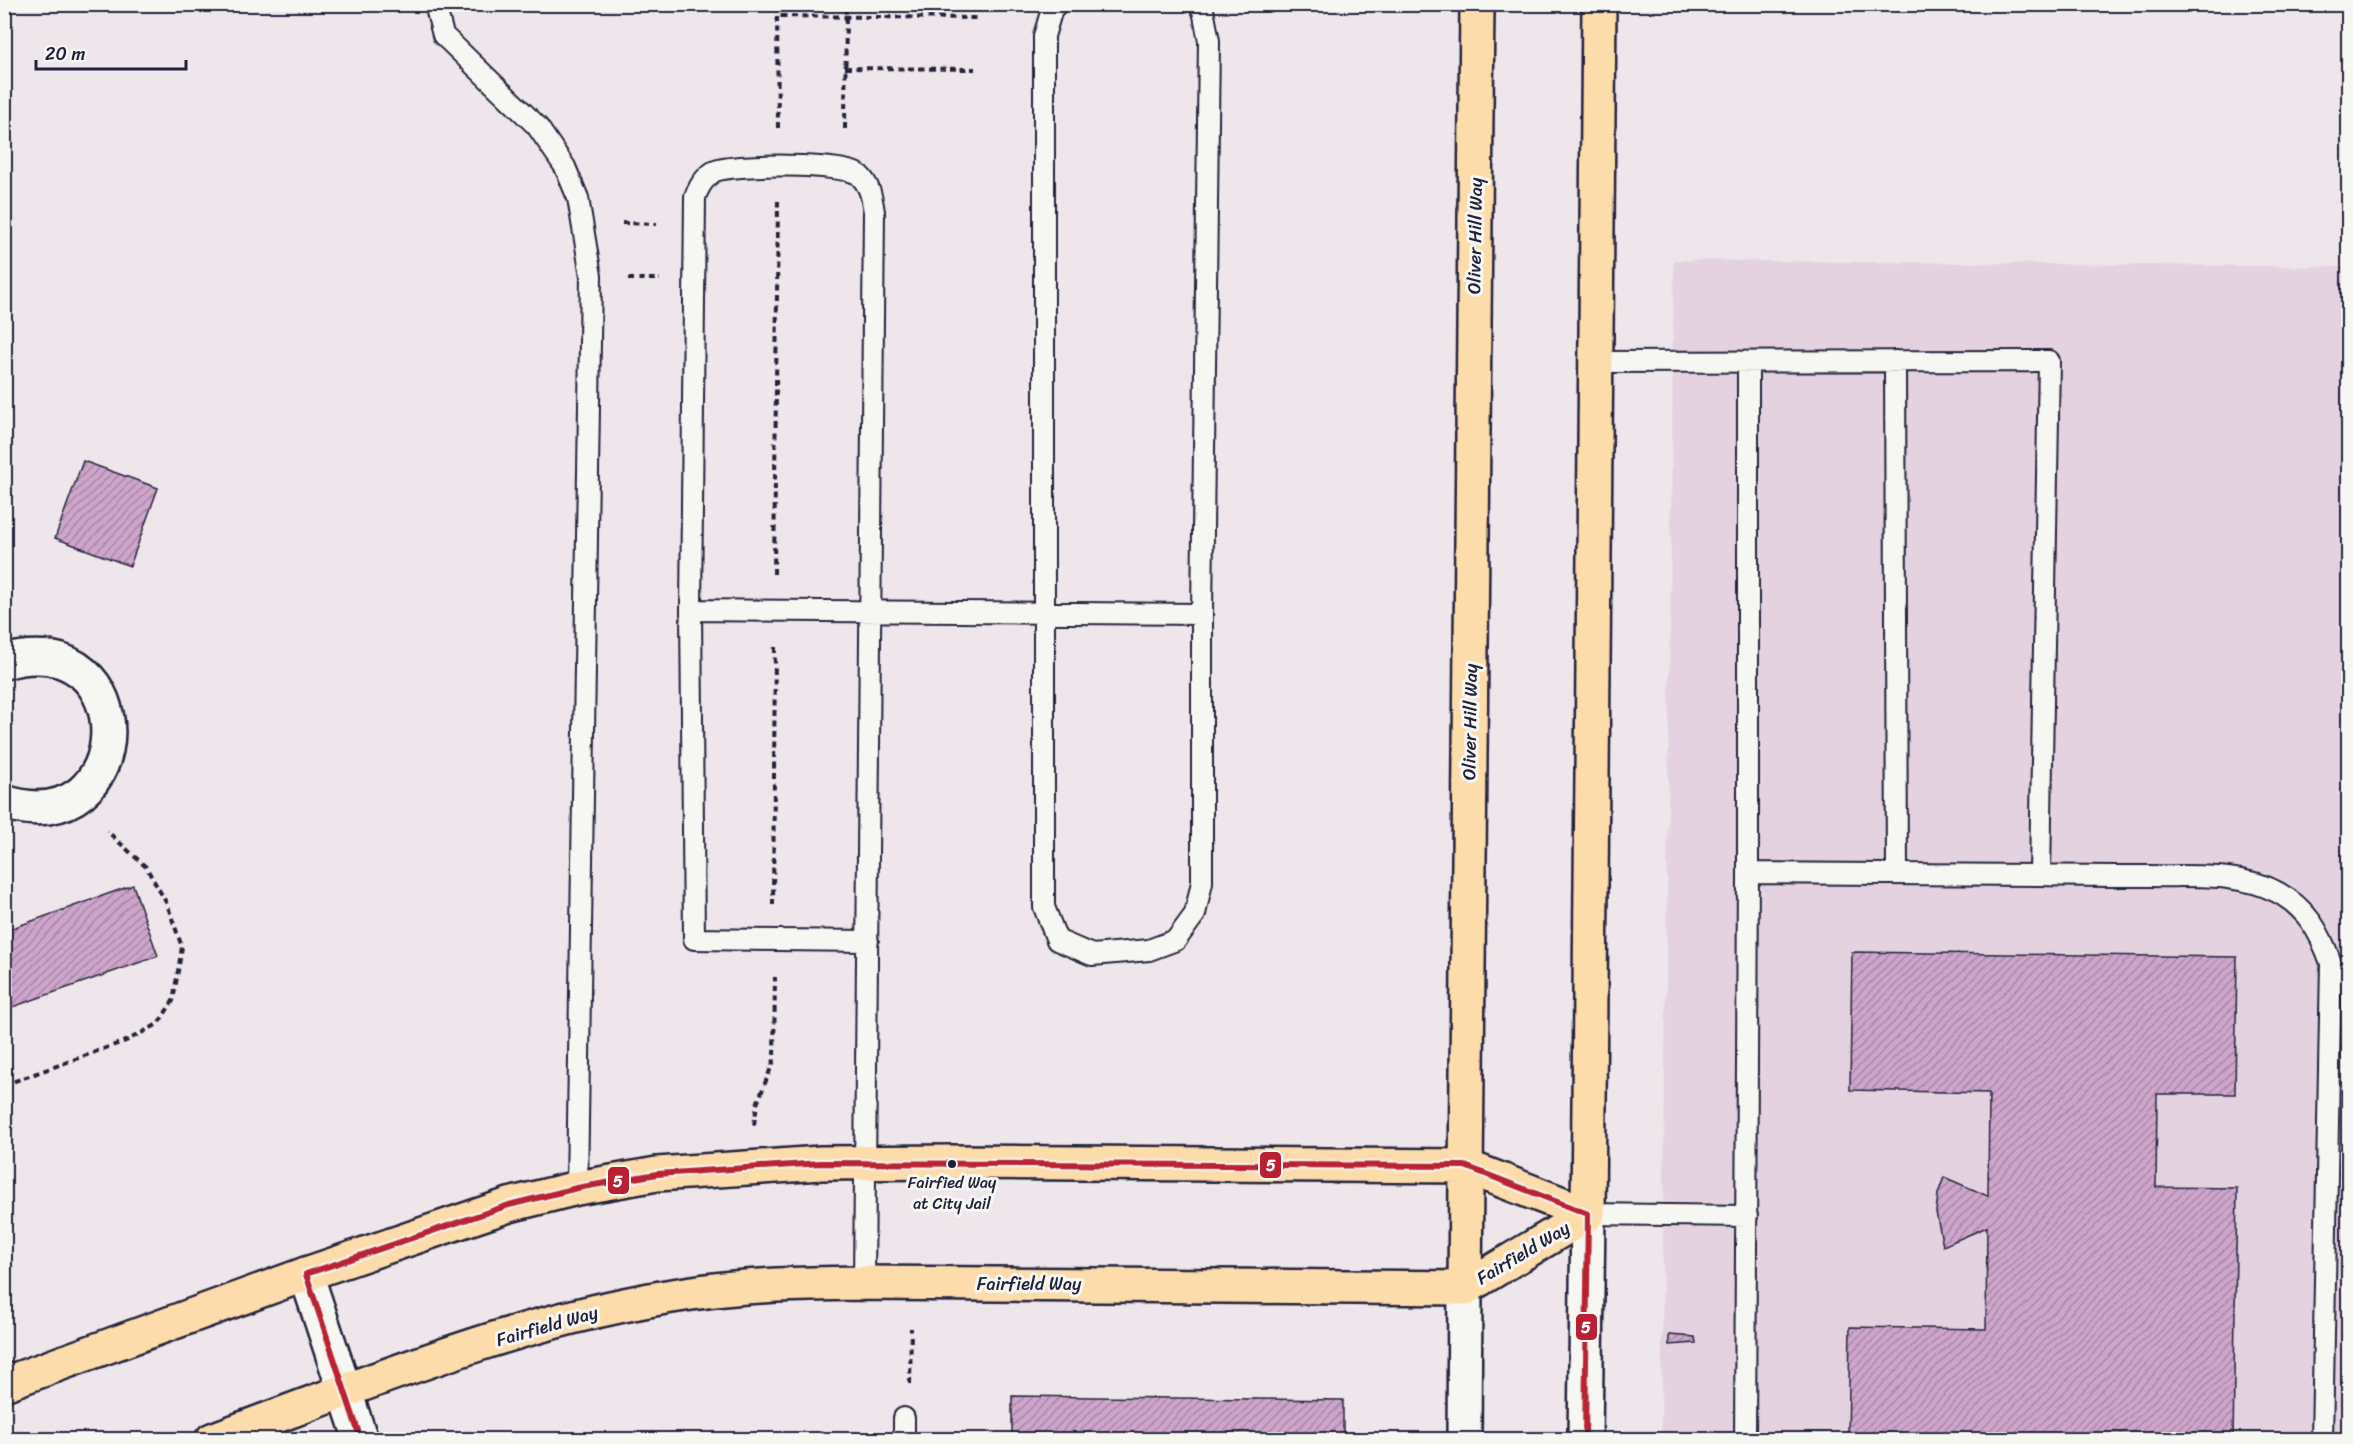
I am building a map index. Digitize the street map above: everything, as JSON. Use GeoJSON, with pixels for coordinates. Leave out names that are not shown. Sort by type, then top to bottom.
{"type":"FeatureCollection","features":[{"type":"Feature","properties":{"kind":"main road","name":"Oliver Hill Way"},"geometry":{"type":"LineString","coordinates":[[1465,1288],[1477,4]]}},
{"type":"Feature","properties":{"kind":"main road"},"geometry":{"type":"LineString","coordinates":[[1588,1214],[1599,4]]}},
{"type":"Feature","properties":{"kind":"main road","name":"Fairfield Way"},"geometry":{"type":"LineString","coordinates":[[4,1384],[306,1274],[509,1205],[577,1188],[669,1173],[865,1163],[1465,1166],[1588,1214]]}},
{"type":"Feature","properties":{"kind":"main road","name":"Fairfield Way"},"geometry":{"type":"LineString","coordinates":[[212,1440],[524,1331],[613,1307],[694,1292],[800,1284],[864,1283],[1465,1288],[1588,1214]]}},
{"type":"Feature","properties":{"kind":"street"},"geometry":{"type":"LineString","coordinates":[[4,662],[29,656],[53,659],[75,669],[93,684],[106,708],[110,733],[105,759],[92,781],[72,798],[48,808],[22,808],[4,802]]}},
{"type":"Feature","properties":{"kind":"street"},"geometry":{"type":"LineString","coordinates":[[1585,1440],[1588,1214]]}},
{"type":"Feature","properties":{"kind":"street"},"geometry":{"type":"LineString","coordinates":[[306,1274],[347,1392],[361,1440]]}},
{"type":"Feature","properties":{"kind":"street","name":"Oliver Hill Way"},"geometry":{"type":"LineString","coordinates":[[1464,1440],[1465,1288]]}},
{"type":"Feature","properties":{"kind":"lane"},"geometry":{"type":"LineString","coordinates":[[435,4],[444,35],[537,126],[565,167],[579,198],[587,239],[591,276],[577,1188]]}},
{"type":"Feature","properties":{"kind":"lane"},"geometry":{"type":"LineString","coordinates":[[1057,4],[1052,9],[1044,36],[1046,613],[1044,907],[1057,940],[1092,955],[1149,950],[1176,940],[1195,914],[1202,882],[1202,614],[1209,40],[1203,10],[1198,4]]}},
{"type":"Feature","properties":{"kind":"lane"},"geometry":{"type":"LineString","coordinates":[[864,1283],[868,941],[874,213],[870,189],[858,174],[841,167],[736,166],[715,171],[701,182],[695,197],[691,610],[694,939],[868,941]]}},
{"type":"Feature","properties":{"kind":"lane"},"geometry":{"type":"LineString","coordinates":[[1895,361],[1897,874]]}},
{"type":"Feature","properties":{"kind":"lane"},"geometry":{"type":"LineString","coordinates":[[1596,362],[2049,361],[2040,875]]}},
{"type":"Feature","properties":{"kind":"lane"},"geometry":{"type":"LineString","coordinates":[[1745,1440],[1748,362]]}},
{"type":"Feature","properties":{"kind":"lane"},"geometry":{"type":"LineString","coordinates":[[691,610],[1202,614]]}},
{"type":"Feature","properties":{"kind":"lane"},"geometry":{"type":"LineString","coordinates":[[1748,873],[2208,877],[2247,882],[2277,892],[2303,912],[2320,932],[2331,963],[2322,1440]]}},
{"type":"Feature","properties":{"kind":"lane"},"geometry":{"type":"LineString","coordinates":[[1588,1214],[1747,1216]]}},
{"type":"Feature","properties":{"kind":"lane"},"geometry":{"type":"LineString","coordinates":[[904,1418],[904,1440]]}},
{"type":"Feature","properties":{"kind":"path"},"geometry":{"type":"LineString","coordinates":[[845,129],[846,4]]}},
{"type":"Feature","properties":{"kind":"path"},"geometry":{"type":"LineString","coordinates":[[778,129],[777,16],[976,18]]}},
{"type":"Feature","properties":{"kind":"path"},"geometry":{"type":"LineString","coordinates":[[845,68],[975,69]]}},
{"type":"Feature","properties":{"kind":"path"},"geometry":{"type":"LineString","coordinates":[[774,582],[778,191]]}},
{"type":"Feature","properties":{"kind":"path"},"geometry":{"type":"LineString","coordinates":[[622,223],[665,224]]}},
{"type":"Feature","properties":{"kind":"path"},"geometry":{"type":"LineString","coordinates":[[621,279],[665,279]]}},
{"type":"Feature","properties":{"kind":"path"},"geometry":{"type":"LineString","coordinates":[[773,915],[775,639]]}},
{"type":"Feature","properties":{"kind":"path"},"geometry":{"type":"LineString","coordinates":[[4,1085],[128,1040],[158,1024],[173,1001],[182,947],[167,904],[146,867],[106,831]]}},
{"type":"Feature","properties":{"kind":"path"},"geometry":{"type":"LineString","coordinates":[[754,1128],[758,1104],[774,1060],[775,970]]}},
{"type":"Feature","properties":{"kind":"path"},"geometry":{"type":"LineString","coordinates":[[911,1328],[911,1376]]}},
{"type":"Feature","properties":{"kind":"shaded area"},"geometry":{"type":"Polygon","coordinates":[[[1674,260],[2348,267],[2348,1439],[1661,1440],[1674,260]]]}},
{"type":"Feature","properties":{"kind":"building"},"geometry":{"type":"Polygon","coordinates":[[[489,4],[787,4],[787,7],[489,6],[489,4]]]}},
{"type":"Feature","properties":{"kind":"building"},"geometry":{"type":"Polygon","coordinates":[[[83,461],[158,488],[130,566],[55,538],[83,461]]]}},
{"type":"Feature","properties":{"kind":"building"},"geometry":{"type":"Polygon","coordinates":[[[133,885],[158,956],[4,1010],[4,931],[133,885]]]}},
{"type":"Feature","properties":{"kind":"building"},"geometry":{"type":"Polygon","coordinates":[[[1852,952],[2237,957],[2235,1094],[2157,1094],[2156,1187],[2237,1188],[2233,1440],[1848,1440],[1850,1327],[1986,1329],[1987,1227],[1943,1246],[1936,1212],[1938,1194],[1944,1177],[1988,1196],[1989,1093],[1850,1090],[1852,952]]]}},
{"type":"Feature","properties":{"kind":"building"},"geometry":{"type":"Polygon","coordinates":[[[1669,1335],[1695,1337],[1696,1343],[1669,1345],[1669,1335]]]}},
{"type":"Feature","properties":{"kind":"building"},"geometry":{"type":"Polygon","coordinates":[[[1012,1396],[1343,1400],[1343,1440],[1012,1440],[1012,1396]]]}},
{"type":"Feature","properties":{"kind":"transit line","name":"5"},"geometry":{"type":"LineString","coordinates":[[306,1274],[509,1205],[577,1188],[657,1174],[821,1163],[1465,1166],[1588,1214]]}},
{"type":"Feature","properties":{"kind":"transit line","name":"5"},"geometry":{"type":"LineString","coordinates":[[1585,1440],[1588,1214]]}},
{"type":"Feature","properties":{"kind":"transit line","name":"5"},"geometry":{"type":"LineString","coordinates":[[306,1274],[361,1440]]}},
{"type":"Feature","properties":{"kind":"place","name":"Fairfied Way at City Jail"},"geometry":{"type":"Point","coordinates":[952,1164]}}]}
